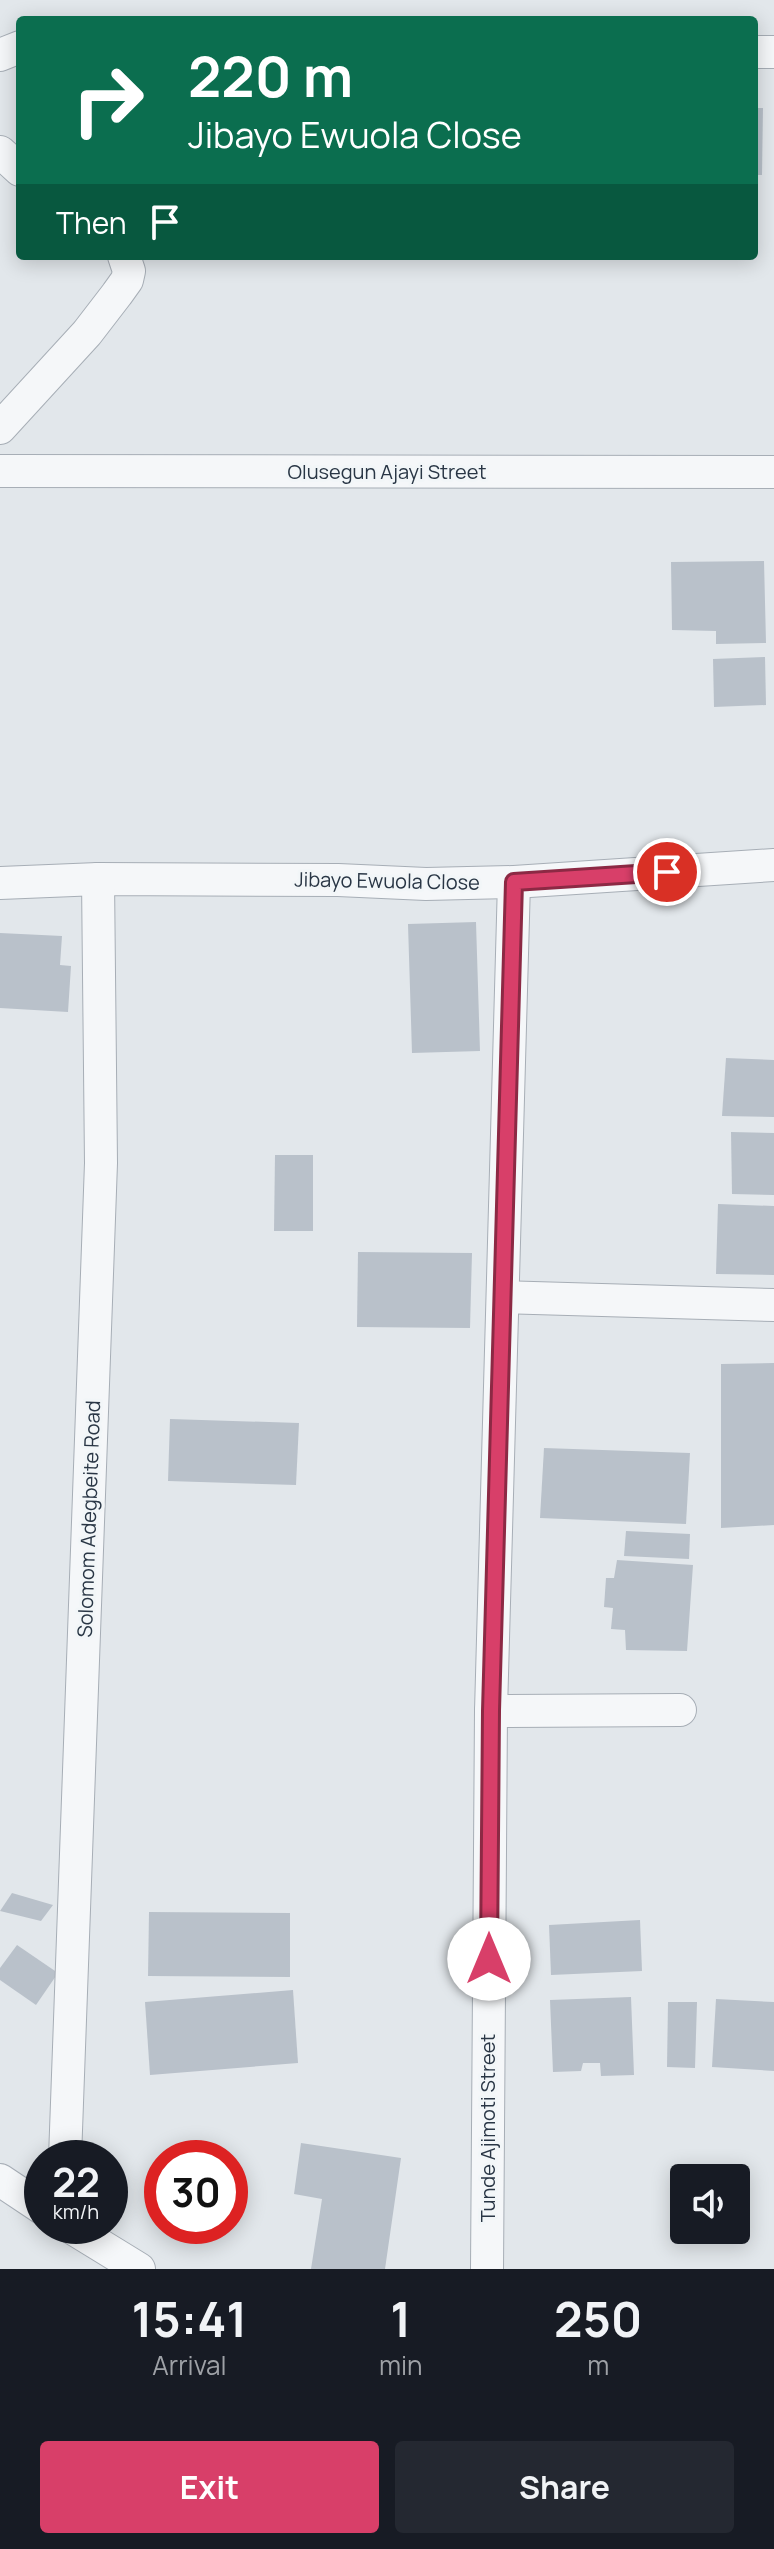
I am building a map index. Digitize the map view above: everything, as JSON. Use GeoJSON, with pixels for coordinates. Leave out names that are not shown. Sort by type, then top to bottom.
{"type":"FeatureCollection","features":[{"type":"Feature","properties":{"kind":"street"},"geometry":{"type":"LineString","coordinates":[[0,152],[16,166]]}},
{"type":"Feature","properties":{"kind":"street"},"geometry":{"type":"LineString","coordinates":[[0,428],[87,333],[122,287],[129,271],[125,260]]}},
{"type":"Feature","properties":{"kind":"street","name":"Olusegun Ajayi Street"},"geometry":{"type":"LineString","coordinates":[[0,471],[774,472]]}},
{"type":"Feature","properties":{"kind":"street","name":"Jibayo Ewuola Close"},"geometry":{"type":"LineString","coordinates":[[0,883],[98,879],[338,880],[426,884],[514,882],[774,865]]}},
{"type":"Feature","properties":{"kind":"street","name":"Solomom Adegbeite Road"},"geometry":{"type":"LineString","coordinates":[[66,2140],[101,1163],[98,879]]}},
{"type":"Feature","properties":{"kind":"street","name":"Tunde Ajimoti Street"},"geometry":{"type":"LineString","coordinates":[[487,2269],[491,1711],[514,882]]}},
{"type":"Feature","properties":{"kind":"street"},"geometry":{"type":"LineString","coordinates":[[503,1297],[774,1305]]}},
{"type":"Feature","properties":{"kind":"street"},"geometry":{"type":"LineString","coordinates":[[491,1711],[680,1710]]}},
{"type":"Feature","properties":{"kind":"street"},"geometry":{"type":"LineString","coordinates":[[0,2180],[24,2196]]}},
{"type":"Feature","properties":{"kind":"street"},"geometry":{"type":"LineString","coordinates":[[98,2244],[139,2269]]}},
{"type":"Feature","properties":{"kind":"building"},"geometry":{"type":"Polygon","coordinates":[[[758,108],[763,108],[762,175],[758,175],[758,108]]]}},
{"type":"Feature","properties":{"kind":"building"},"geometry":{"type":"Polygon","coordinates":[[[764,561],[766,643],[716,644],[716,631],[672,630],[671,562],[764,561]]]}},
{"type":"Feature","properties":{"kind":"building"},"geometry":{"type":"Polygon","coordinates":[[[765,657],[766,705],[714,707],[713,659],[765,657]]]}},
{"type":"Feature","properties":{"kind":"building"},"geometry":{"type":"Polygon","coordinates":[[[476,922],[480,1051],[412,1053],[408,924],[476,922]]]}},
{"type":"Feature","properties":{"kind":"building"},"geometry":{"type":"Polygon","coordinates":[[[0,933],[62,936],[60,965],[71,966],[68,1012],[0,1008],[0,933]]]}},
{"type":"Feature","properties":{"kind":"building"},"geometry":{"type":"Polygon","coordinates":[[[726,1058],[774,1060],[774,1117],[722,1116],[726,1058]]]}},
{"type":"Feature","properties":{"kind":"building"},"geometry":{"type":"Polygon","coordinates":[[[731,1132],[774,1133],[774,1195],[732,1194],[731,1132]]]}},
{"type":"Feature","properties":{"kind":"building"},"geometry":{"type":"Polygon","coordinates":[[[275,1155],[313,1155],[313,1231],[274,1231],[275,1155]]]}},
{"type":"Feature","properties":{"kind":"building"},"geometry":{"type":"Polygon","coordinates":[[[718,1204],[774,1206],[774,1275],[716,1274],[718,1204]]]}},
{"type":"Feature","properties":{"kind":"building"},"geometry":{"type":"Polygon","coordinates":[[[358,1252],[472,1253],[470,1328],[357,1327],[358,1252]]]}},
{"type":"Feature","properties":{"kind":"building"},"geometry":{"type":"Polygon","coordinates":[[[774,1363],[774,1525],[721,1528],[721,1364],[774,1363]]]}},
{"type":"Feature","properties":{"kind":"building"},"geometry":{"type":"Polygon","coordinates":[[[170,1419],[299,1423],[296,1485],[168,1481],[170,1419]]]}},
{"type":"Feature","properties":{"kind":"building"},"geometry":{"type":"Polygon","coordinates":[[[544,1448],[690,1453],[686,1524],[540,1518],[544,1448]]]}},
{"type":"Feature","properties":{"kind":"building"},"geometry":{"type":"Polygon","coordinates":[[[626,1531],[690,1534],[689,1559],[624,1556],[626,1531]]]}},
{"type":"Feature","properties":{"kind":"building"},"geometry":{"type":"Polygon","coordinates":[[[617,1560],[693,1565],[687,1651],[626,1650],[625,1630],[611,1629],[613,1608],[604,1607],[606,1578],[614,1578],[617,1560]]]}},
{"type":"Feature","properties":{"kind":"building"},"geometry":{"type":"Polygon","coordinates":[[[12,1893],[53,1905],[41,1921],[0,1911],[12,1893]]]}},
{"type":"Feature","properties":{"kind":"building"},"geometry":{"type":"Polygon","coordinates":[[[149,1912],[290,1913],[290,1977],[148,1976],[149,1912]]]}},
{"type":"Feature","properties":{"kind":"building"},"geometry":{"type":"Polygon","coordinates":[[[640,1920],[642,1971],[551,1975],[549,1925],[640,1920]]]}},
{"type":"Feature","properties":{"kind":"building"},"geometry":{"type":"Polygon","coordinates":[[[17,1945],[58,1973],[36,2005],[0,1980],[0,1968],[17,1945]]]}},
{"type":"Feature","properties":{"kind":"building"},"geometry":{"type":"Polygon","coordinates":[[[293,1990],[298,2063],[150,2075],[145,2002],[293,1990]]]}},
{"type":"Feature","properties":{"kind":"building"},"geometry":{"type":"Polygon","coordinates":[[[631,1997],[634,2075],[601,2076],[600,2063],[583,2063],[581,2071],[553,2072],[550,2000],[631,1997]]]}},
{"type":"Feature","properties":{"kind":"building"},"geometry":{"type":"Polygon","coordinates":[[[716,1999],[774,2002],[774,2071],[712,2067],[716,1999]]]}},
{"type":"Feature","properties":{"kind":"building"},"geometry":{"type":"Polygon","coordinates":[[[668,2002],[697,2002],[695,2068],[667,2067],[668,2002]]]}},
{"type":"Feature","properties":{"kind":"building"},"geometry":{"type":"Polygon","coordinates":[[[301,2143],[401,2158],[385,2269],[311,2269],[322,2199],[294,2194],[301,2143]]]}},
{"type":"Feature","properties":{"kind":"route"},"geometry":{"type":"LineString","coordinates":[[489,1959],[491,1711],[514,882],[667,872]]}}]}
